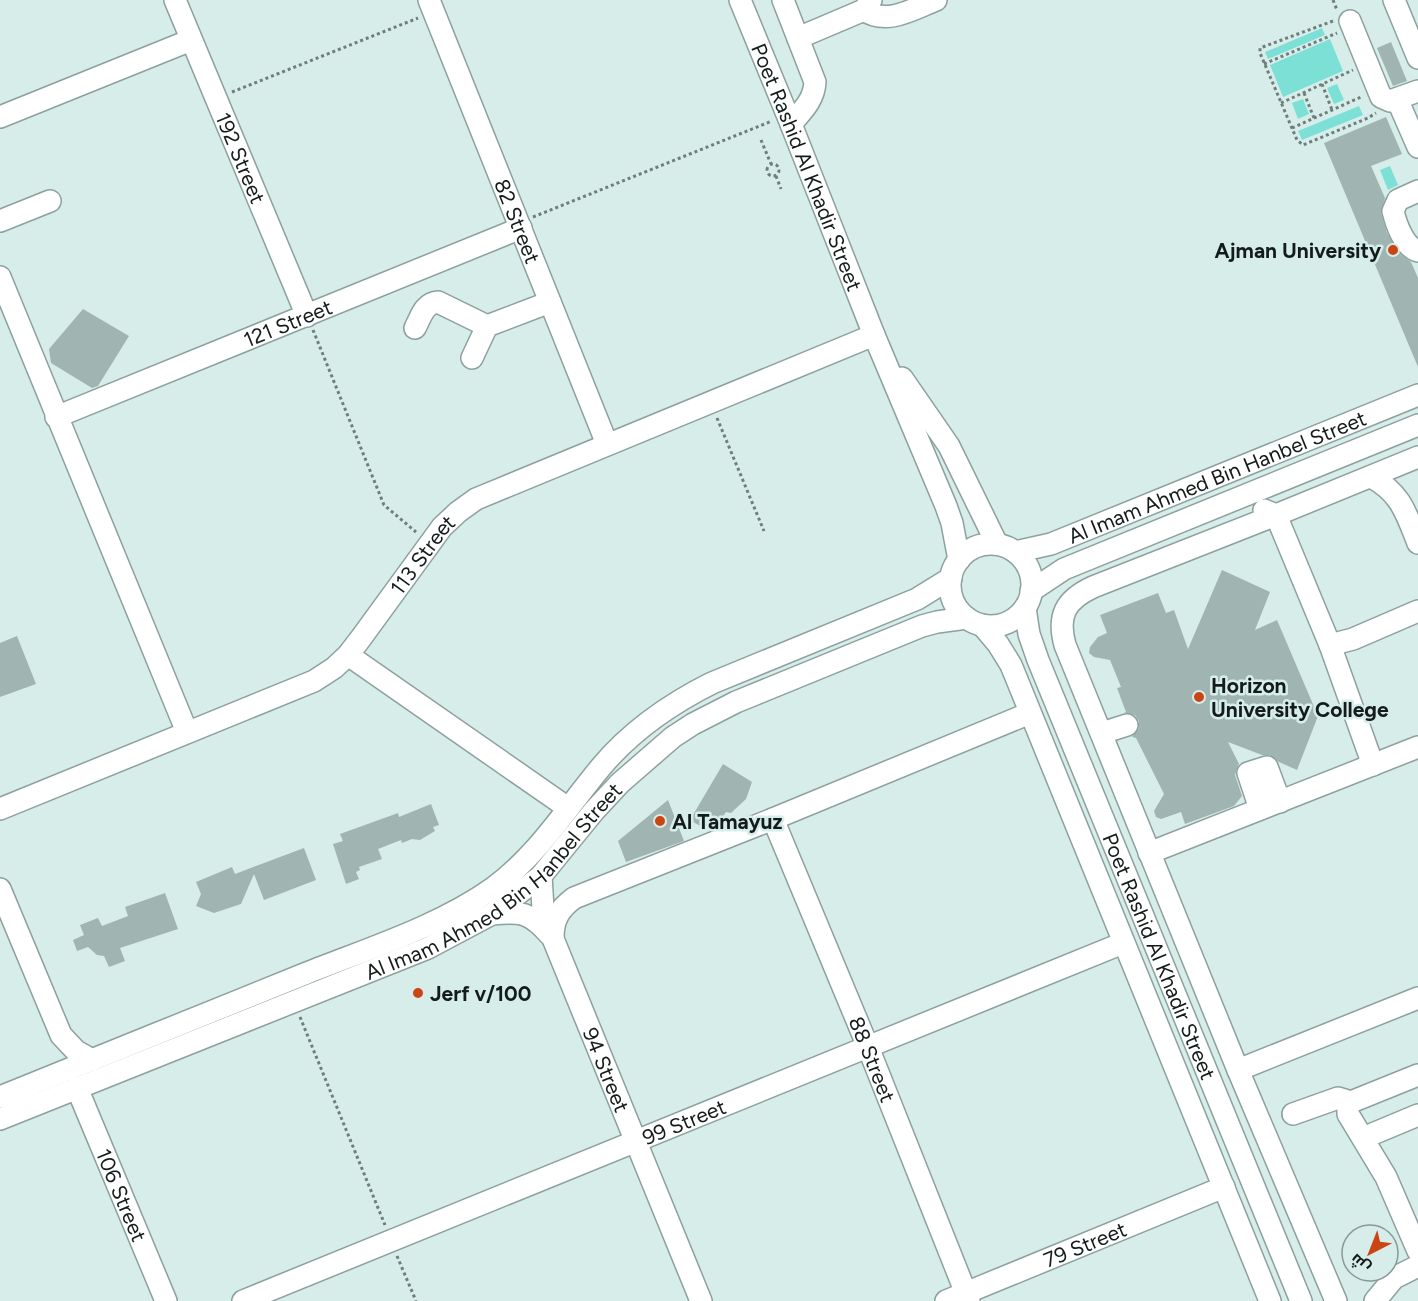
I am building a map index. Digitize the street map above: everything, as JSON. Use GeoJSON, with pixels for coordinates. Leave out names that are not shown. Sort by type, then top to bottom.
{"type":"FeatureCollection","features":[{"type":"Feature","properties":{"kind":"street","name":"192 Street"},"geometry":{"type":"LineString","coordinates":[[175,0],[307,316]]}},
{"type":"Feature","properties":{"kind":"street","name":"Poet Rashid Al Khadir Street"},"geometry":{"type":"LineString","coordinates":[[740,0],[874,335],[946,506],[952,523],[955,569]]}},
{"type":"Feature","properties":{"kind":"street"},"geometry":{"type":"LineString","coordinates":[[783,0],[813,72],[814,92],[810,101],[789,119]]}},
{"type":"Feature","properties":{"kind":"street"},"geometry":{"type":"LineString","coordinates":[[798,38],[860,6],[871,15],[888,18],[936,0]]}},
{"type":"Feature","properties":{"kind":"street"},"geometry":{"type":"LineString","coordinates":[[1394,0],[1418,58]]}},
{"type":"Feature","properties":{"kind":"street","name":"82 Street"},"geometry":{"type":"LineString","coordinates":[[431,6],[607,444]]}},
{"type":"Feature","properties":{"kind":"street"},"geometry":{"type":"LineString","coordinates":[[1351,24],[1367,64],[1418,147]]}},
{"type":"Feature","properties":{"kind":"street"},"geometry":{"type":"LineString","coordinates":[[0,117],[191,40]]}},
{"type":"Feature","properties":{"kind":"street"},"geometry":{"type":"LineString","coordinates":[[1387,96],[1418,91]]}},
{"type":"Feature","properties":{"kind":"street"},"geometry":{"type":"LineString","coordinates":[[1418,191],[1398,200],[1393,211],[1406,243],[1410,248],[1418,251]]}},
{"type":"Feature","properties":{"kind":"street"},"geometry":{"type":"LineString","coordinates":[[0,220],[50,201]]}},
{"type":"Feature","properties":{"kind":"street","name":"121 Street"},"geometry":{"type":"LineString","coordinates":[[57,417],[307,316],[519,225]]}},
{"type":"Feature","properties":{"kind":"street"},"geometry":{"type":"LineString","coordinates":[[0,277],[187,732]]}},
{"type":"Feature","properties":{"kind":"street"},"geometry":{"type":"LineString","coordinates":[[415,328],[426,306],[438,302],[487,326]]}},
{"type":"Feature","properties":{"kind":"street"},"geometry":{"type":"LineString","coordinates":[[472,358],[487,326],[550,302]]}},
{"type":"Feature","properties":{"kind":"street","name":"Poet Rashid Al Khadir Street"},"geometry":{"type":"LineString","coordinates":[[874,335],[949,446],[1006,548]]}},
{"type":"Feature","properties":{"kind":"street","name":"113 Street"},"geometry":{"type":"LineString","coordinates":[[0,809],[298,688],[334,668],[348,655],[442,526],[476,500],[874,335]]}},
{"type":"Feature","properties":{"kind":"street","name":"Al Imam Ahmed Bin Hanbel Street"},"geometry":{"type":"LineString","coordinates":[[1006,548],[1051,544],[1418,395]]}},
{"type":"Feature","properties":{"kind":"street","name":"Al Imam Ahmed Bin Hanbel Street"},"geometry":{"type":"LineString","coordinates":[[1028,600],[1056,574],[1418,425]]}},
{"type":"Feature","properties":{"kind":"street"},"geometry":{"type":"LineString","coordinates":[[1336,1301],[1242,1079],[1065,645],[1061,631],[1062,616],[1069,603],[1079,593],[1418,457]]}},
{"type":"Feature","properties":{"kind":"street"},"geometry":{"type":"LineString","coordinates":[[1371,477],[1392,491],[1400,501],[1418,543]]}},
{"type":"Feature","properties":{"kind":"street"},"geometry":{"type":"LineString","coordinates":[[1239,498],[1276,515],[1330,645],[1373,765]]}},
{"type":"Feature","properties":{"kind":"street"},"geometry":{"type":"LineString","coordinates":[[975,547],[1006,548],[1029,570],[1028,600],[1010,621],[1001,624],[974,621],[957,607],[951,593],[955,569],[975,547]]}},
{"type":"Feature","properties":{"kind":"street"},"geometry":{"type":"LineString","coordinates":[[1085,561],[1130,571]]}},
{"type":"Feature","properties":{"kind":"street","name":"Al Imam Ahmed Bin Hanbel Street"},"geometry":{"type":"LineString","coordinates":[[0,1097],[388,940],[468,904],[494,887],[541,844],[602,766],[637,730],[686,696],[712,683],[917,599],[955,569]]}},
{"type":"Feature","properties":{"kind":"street","name":"Poet Rashid Al Khadir Street"},"geometry":{"type":"LineString","coordinates":[[1028,600],[1033,647],[1301,1301]]}},
{"type":"Feature","properties":{"kind":"street"},"geometry":{"type":"LineString","coordinates":[[1330,645],[1353,639],[1418,611]]}},
{"type":"Feature","properties":{"kind":"street","name":"Al Imam Ahmed Bin Hanbel Street"},"geometry":{"type":"LineString","coordinates":[[0,1119],[428,948],[460,932],[541,885],[594,810],[654,751],[693,724],[736,702],[922,626],[937,621],[974,621]]}},
{"type":"Feature","properties":{"kind":"street","name":"Poet Rashid Al Khadir Street"},"geometry":{"type":"LineString","coordinates":[[974,621],[1005,654],[1270,1301]]}},
{"type":"Feature","properties":{"kind":"street"},"geometry":{"type":"LineString","coordinates":[[348,655],[568,808]]}},
{"type":"Feature","properties":{"kind":"street"},"geometry":{"type":"LineString","coordinates":[[1055,701],[1100,729],[1127,725]]}},
{"type":"Feature","properties":{"kind":"street"},"geometry":{"type":"LineString","coordinates":[[553,938],[553,926],[557,915],[564,905],[574,898],[1030,713]]}},
{"type":"Feature","properties":{"kind":"street"},"geometry":{"type":"LineString","coordinates":[[1149,853],[1418,747]]}},
{"type":"Feature","properties":{"kind":"street","name":"88 Street"},"geometry":{"type":"LineString","coordinates":[[773,819],[868,1047],[960,1298]]}},
{"type":"Feature","properties":{"kind":"street"},"geometry":{"type":"LineString","coordinates":[[541,885],[558,898],[574,898]]}},
{"type":"Feature","properties":{"kind":"street","name":"94 Street"},"geometry":{"type":"LineString","coordinates":[[541,885],[543,909],[553,938],[701,1301]]}},
{"type":"Feature","properties":{"kind":"street"},"geometry":{"type":"LineString","coordinates":[[0,890],[61,1035],[76,1051],[92,1060]]}},
{"type":"Feature","properties":{"kind":"street","name":"94 Street"},"geometry":{"type":"LineString","coordinates":[[492,914],[516,912],[525,914],[540,924],[553,938]]}},
{"type":"Feature","properties":{"kind":"street","name":"99 Street"},"geometry":{"type":"LineString","coordinates":[[243,1301],[1123,943]]}},
{"type":"Feature","properties":{"kind":"street"},"geometry":{"type":"LineString","coordinates":[[1242,1079],[1418,998]]}},
{"type":"Feature","properties":{"kind":"street"},"geometry":{"type":"LineString","coordinates":[[53,1075],[61,1035]]}},
{"type":"Feature","properties":{"kind":"street"},"geometry":{"type":"LineString","coordinates":[[1293,1114],[1338,1098],[1351,1102],[1418,1075]]}},
{"type":"Feature","properties":{"kind":"street"},"geometry":{"type":"LineString","coordinates":[[1242,1079],[1242,1156]]}},
{"type":"Feature","properties":{"kind":"street","name":"106 Street"},"geometry":{"type":"LineString","coordinates":[[77,1088],[166,1301]]}},
{"type":"Feature","properties":{"kind":"street"},"geometry":{"type":"LineString","coordinates":[[1351,1102],[1348,1114],[1386,1177],[1418,1251]]}},
{"type":"Feature","properties":{"kind":"street"},"geometry":{"type":"LineString","coordinates":[[1363,1138],[1418,1115]]}},
{"type":"Feature","properties":{"kind":"street","name":"79 Street"},"geometry":{"type":"LineString","coordinates":[[960,1298],[1224,1187]]}},
{"type":"Feature","properties":{"kind":"street"},"geometry":{"type":"LineString","coordinates":[[1269,1222],[1319,1260]]}},
{"type":"Feature","properties":{"kind":"street"},"geometry":{"type":"LineString","coordinates":[[1375,1301],[1393,1292],[1402,1273],[1418,1266]]}},
{"type":"Feature","properties":{"kind":"path"},"geometry":{"type":"LineString","coordinates":[[215,98],[431,6]]}},
{"type":"Feature","properties":{"kind":"path"},"geometry":{"type":"LineString","coordinates":[[1351,24],[1333,21],[1261,46],[1259,51],[1264,64],[1298,142],[1303,145],[1368,118],[1379,109],[1387,96]]}},
{"type":"Feature","properties":{"kind":"path"},"geometry":{"type":"LineString","coordinates":[[1264,64],[1351,24]]}},
{"type":"Feature","properties":{"kind":"path"},"geometry":{"type":"LineString","coordinates":[[1281,103],[1367,64]]}},
{"type":"Feature","properties":{"kind":"path"},"geometry":{"type":"LineString","coordinates":[[1322,84],[1332,110]]}},
{"type":"Feature","properties":{"kind":"path"},"geometry":{"type":"LineString","coordinates":[[1304,93],[1314,118]]}},
{"type":"Feature","properties":{"kind":"path"},"geometry":{"type":"LineString","coordinates":[[1292,128],[1332,110],[1387,96]]}},
{"type":"Feature","properties":{"kind":"path"},"geometry":{"type":"LineString","coordinates":[[519,225],[789,119]]}},
{"type":"Feature","properties":{"kind":"path"},"geometry":{"type":"LineString","coordinates":[[761,140],[771,164],[778,168],[776,176],[781,189]]}},
{"type":"Feature","properties":{"kind":"path"},"geometry":{"type":"LineString","coordinates":[[771,164],[767,172],[772,177],[776,176]]}},
{"type":"Feature","properties":{"kind":"path"},"geometry":{"type":"LineString","coordinates":[[307,316],[384,506],[428,543]]}},
{"type":"Feature","properties":{"kind":"path"},"geometry":{"type":"LineString","coordinates":[[710,402],[764,531]]}},
{"type":"Feature","properties":{"kind":"path"},"geometry":{"type":"LineString","coordinates":[[293,1002],[416,1301]]}},
{"type":"Feature","properties":{"kind":"shaded area"},"geometry":{"type":"Polygon","coordinates":[[[1322,28],[1325,35],[1268,59],[1265,52],[1322,28]]]}},
{"type":"Feature","properties":{"kind":"shaded area"},"geometry":{"type":"Polygon","coordinates":[[[1330,39],[1343,71],[1283,97],[1270,65],[1330,39]]]}},
{"type":"Feature","properties":{"kind":"shaded area"},"geometry":{"type":"Polygon","coordinates":[[[1337,84],[1344,100],[1334,104],[1327,88],[1337,84]]]}},
{"type":"Feature","properties":{"kind":"shaded area"},"geometry":{"type":"Polygon","coordinates":[[[1303,99],[1309,114],[1298,119],[1292,103],[1303,99]]]}},
{"type":"Feature","properties":{"kind":"shaded area"},"geometry":{"type":"Polygon","coordinates":[[[1359,106],[1363,115],[1302,140],[1298,131],[1359,106]]]}},
{"type":"Feature","properties":{"kind":"shaded area"},"geometry":{"type":"Polygon","coordinates":[[[1390,166],[1398,185],[1388,190],[1380,170],[1390,166]]]}},
{"type":"Feature","properties":{"kind":"building"},"geometry":{"type":"Polygon","coordinates":[[[1391,42],[1407,81],[1393,86],[1377,48],[1391,42]]]}},
{"type":"Feature","properties":{"kind":"building"},"geometry":{"type":"Polygon","coordinates":[[[1386,117],[1402,154],[1371,166],[1385,198],[1381,213],[1387,233],[1399,253],[1411,262],[1418,278],[1418,367],[1324,143],[1386,117]]]}},
{"type":"Feature","properties":{"kind":"building"},"geometry":{"type":"Polygon","coordinates":[[[83,309],[129,336],[98,386],[92,388],[51,363],[49,349],[83,309]]]}},
{"type":"Feature","properties":{"kind":"building","name":"Horizon University College"},"geometry":{"type":"Polygon","coordinates":[[[1222,570],[1270,592],[1255,630],[1277,620],[1318,716],[1297,770],[1270,755],[1262,755],[1228,742],[1239,764],[1235,775],[1242,796],[1234,806],[1185,824],[1181,812],[1161,819],[1156,817],[1154,811],[1164,794],[1136,738],[1132,737],[1139,728],[1139,721],[1135,715],[1124,713],[1126,712],[1117,688],[1121,687],[1110,660],[1094,657],[1089,653],[1090,647],[1098,637],[1107,633],[1100,615],[1158,593],[1166,613],[1174,610],[1188,649],[1222,570]]]}},
{"type":"Feature","properties":{"kind":"building"},"geometry":{"type":"Polygon","coordinates":[[[17,636],[36,684],[0,697],[0,643],[17,636]]]}},
{"type":"Feature","properties":{"kind":"building"},"geometry":{"type":"Polygon","coordinates":[[[723,764],[752,782],[746,799],[731,813],[726,812],[719,822],[711,820],[705,829],[690,820],[723,764]]]}},
{"type":"Feature","properties":{"kind":"building","name":"Al Tamayuz"},"geometry":{"type":"Polygon","coordinates":[[[668,800],[684,841],[626,862],[618,841],[668,800]]]}},
{"type":"Feature","properties":{"kind":"building"},"geometry":{"type":"Polygon","coordinates":[[[431,804],[439,825],[433,827],[435,831],[420,840],[412,839],[402,843],[401,840],[378,849],[382,859],[359,867],[360,870],[356,872],[359,879],[346,884],[333,844],[343,841],[340,834],[398,813],[399,817],[431,804]]]}},
{"type":"Feature","properties":{"kind":"building"},"geometry":{"type":"Polygon","coordinates":[[[304,848],[316,880],[264,900],[254,874],[241,904],[214,913],[196,906],[201,894],[196,882],[232,867],[235,874],[304,848]]]}},
{"type":"Feature","properties":{"kind":"building"},"geometry":{"type":"Polygon","coordinates":[[[165,893],[178,929],[120,948],[125,961],[109,967],[104,956],[97,955],[88,947],[77,951],[73,940],[84,935],[80,925],[98,918],[102,926],[128,916],[125,907],[165,893]]]}},
{"type":"Feature","properties":{"kind":"place","name":"Ajman University"},"geometry":{"type":"Point","coordinates":[1393,250]}},
{"type":"Feature","properties":{"kind":"place","name":"Horizon University College"},"geometry":{"type":"Point","coordinates":[1199,697]}},
{"type":"Feature","properties":{"kind":"place","name":"Al Tamayuz"},"geometry":{"type":"Point","coordinates":[660,821]}},
{"type":"Feature","properties":{"kind":"place","name":"Jerf v/100"},"geometry":{"type":"Point","coordinates":[418,993]}}]}
